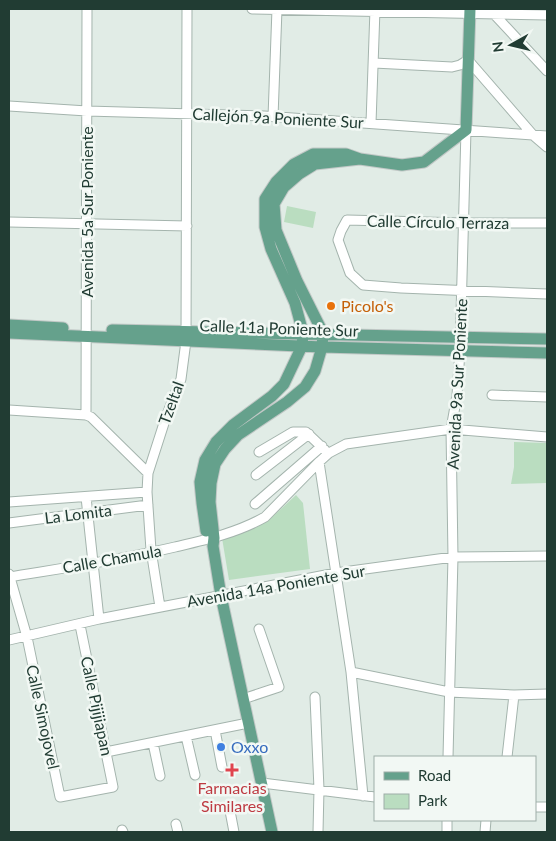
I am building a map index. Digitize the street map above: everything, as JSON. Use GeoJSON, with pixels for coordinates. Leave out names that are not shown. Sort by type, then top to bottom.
{"type":"FeatureCollection","features":[{"type":"Feature","properties":{"kind":"main road"},"geometry":{"type":"LineString","coordinates":[[212,541],[210,493],[215,464],[238,435],[287,402],[304,387],[315,371],[322,347],[323,333],[297,281],[276,230],[274,204],[284,187],[298,174],[315,164],[360,160],[402,165],[424,162],[466,130],[470,11]]}},
{"type":"Feature","properties":{"kind":"main road"},"geometry":{"type":"LineString","coordinates":[[272,832],[221,596],[212,541],[202,503],[200,482],[205,460],[216,442],[233,424],[272,396],[284,384],[302,346],[303,333],[295,303],[271,248],[265,227],[265,199],[276,182],[294,164],[313,154],[346,154],[360,160]]}},
{"type":"Feature","properties":{"kind":"main road","name":"Calle 11a Poniente Sur"},"geometry":{"type":"LineString","coordinates":[[9,325],[86,332],[187,336],[302,346],[547,353]]}},
{"type":"Feature","properties":{"kind":"main road","name":"Calle 11a Poniente Sur"},"geometry":{"type":"LineString","coordinates":[[9,333],[86,332]]}},
{"type":"Feature","properties":{"kind":"main road","name":"Calle 11a Poniente Sur"},"geometry":{"type":"LineString","coordinates":[[187,336],[323,333],[547,339]]}},
{"type":"Feature","properties":{"kind":"street","name":"Avenida 5a Sur Poniente"},"geometry":{"type":"LineString","coordinates":[[86,415],[87,9]]}},
{"type":"Feature","properties":{"kind":"street","name":"Tzeltal"},"geometry":{"type":"LineString","coordinates":[[160,607],[152,553],[147,492],[148,473],[166,416],[181,379],[187,336],[187,9]]}},
{"type":"Feature","properties":{"kind":"street"},"geometry":{"type":"LineString","coordinates":[[252,9],[470,11],[547,15]]}},
{"type":"Feature","properties":{"kind":"street"},"geometry":{"type":"LineString","coordinates":[[272,117],[277,9]]}},
{"type":"Feature","properties":{"kind":"street"},"geometry":{"type":"LineString","coordinates":[[371,123],[375,10]]}},
{"type":"Feature","properties":{"kind":"street"},"geometry":{"type":"LineString","coordinates":[[493,13],[547,71]]}},
{"type":"Feature","properties":{"kind":"street"},"geometry":{"type":"LineString","coordinates":[[374,63],[452,67],[468,60],[533,135],[547,147]]}},
{"type":"Feature","properties":{"kind":"street","name":"Callejón 9a Poniente Sur"},"geometry":{"type":"LineString","coordinates":[[9,106],[87,111],[272,117],[547,136]]}},
{"type":"Feature","properties":{"kind":"street","name":"Avenida 9a Sur Poniente"},"geometry":{"type":"LineString","coordinates":[[448,756],[454,557],[451,429],[457,395],[460,351],[466,130]]}},
{"type":"Feature","properties":{"kind":"street","name":"Calle Círculo Terraza"},"geometry":{"type":"LineString","coordinates":[[547,223],[348,220],[338,240],[350,273],[363,285],[547,294]]}},
{"type":"Feature","properties":{"kind":"street"},"geometry":{"type":"LineString","coordinates":[[9,222],[187,226]]}},
{"type":"Feature","properties":{"kind":"street"},"geometry":{"type":"LineString","coordinates":[[492,395],[547,397]]}},
{"type":"Feature","properties":{"kind":"street"},"geometry":{"type":"LineString","coordinates":[[9,410],[86,415],[91,417],[148,473]]}},
{"type":"Feature","properties":{"kind":"street","name":"Calle Chamula"},"geometry":{"type":"LineString","coordinates":[[9,576],[152,553],[212,541],[256,522],[265,516],[329,453],[354,442],[451,429],[547,437]]}},
{"type":"Feature","properties":{"kind":"street"},"geometry":{"type":"LineString","coordinates":[[259,452],[293,432],[306,432],[329,453]]}},
{"type":"Feature","properties":{"kind":"street"},"geometry":{"type":"LineString","coordinates":[[256,475],[309,434]]}},
{"type":"Feature","properties":{"kind":"street"},"geometry":{"type":"LineString","coordinates":[[255,504],[322,446]]}},
{"type":"Feature","properties":{"kind":"street"},"geometry":{"type":"LineString","coordinates":[[319,462],[351,672],[363,796]]}},
{"type":"Feature","properties":{"kind":"street","name":"La Lomita"},"geometry":{"type":"LineString","coordinates":[[9,502],[147,492]]}},
{"type":"Feature","properties":{"kind":"street"},"geometry":{"type":"LineString","coordinates":[[86,497],[99,619]]}},
{"type":"Feature","properties":{"kind":"street","name":"La Lomita"},"geometry":{"type":"LineString","coordinates":[[9,523],[148,505]]}},
{"type":"Feature","properties":{"kind":"street","name":"Avenida 14a Poniente Sur"},"geometry":{"type":"LineString","coordinates":[[9,640],[80,625],[99,619],[336,573],[454,557],[547,556]]}},
{"type":"Feature","properties":{"kind":"street","name":"Calle Simojovel"},"geometry":{"type":"LineString","coordinates":[[9,576],[27,637],[60,796],[113,788]]}},
{"type":"Feature","properties":{"kind":"street","name":"Calle Pijijiapan"},"geometry":{"type":"LineString","coordinates":[[80,625],[113,788]]}},
{"type":"Feature","properties":{"kind":"street"},"geometry":{"type":"LineString","coordinates":[[243,699],[279,687],[259,629]]}},
{"type":"Feature","properties":{"kind":"street"},"geometry":{"type":"LineString","coordinates":[[351,672],[449,692],[514,695],[547,694]]}},
{"type":"Feature","properties":{"kind":"street"},"geometry":{"type":"LineString","coordinates":[[507,756],[514,695]]}},
{"type":"Feature","properties":{"kind":"street"},"geometry":{"type":"LineString","coordinates":[[315,697],[319,789],[318,832]]}},
{"type":"Feature","properties":{"kind":"street"},"geometry":{"type":"LineString","coordinates":[[106,752],[248,723]]}},
{"type":"Feature","properties":{"kind":"street"},"geometry":{"type":"LineString","coordinates":[[215,730],[222,768]]}},
{"type":"Feature","properties":{"kind":"street"},"geometry":{"type":"LineString","coordinates":[[186,736],[195,775]]}},
{"type":"Feature","properties":{"kind":"street"},"geometry":{"type":"LineString","coordinates":[[153,743],[160,776]]}},
{"type":"Feature","properties":{"kind":"street"},"geometry":{"type":"LineString","coordinates":[[262,783],[319,789],[374,798]]}},
{"type":"Feature","properties":{"kind":"street"},"geometry":{"type":"LineString","coordinates":[[230,812],[234,832]]}},
{"type":"Feature","properties":{"kind":"green space"},"geometry":{"type":"Polygon","coordinates":[[[287,206],[316,212],[313,228],[284,222],[287,206]]]}},
{"type":"Feature","properties":{"kind":"green space"},"geometry":{"type":"Polygon","coordinates":[[[514,442],[547,443],[547,483],[511,484],[514,467],[514,442]]]}},
{"type":"Feature","properties":{"kind":"green space"},"geometry":{"type":"Polygon","coordinates":[[[296,495],[303,503],[310,569],[229,580],[222,538],[257,527],[268,521],[296,495]]]}},
{"type":"Feature","properties":{"kind":"place","name":"Picolo's"},"geometry":{"type":"Point","coordinates":[331,306]}},
{"type":"Feature","properties":{"kind":"place","name":"Oxxo"},"geometry":{"type":"Point","coordinates":[221,747]}},
{"type":"Feature","properties":{"kind":"place","name":"Farmacias Similares"},"geometry":{"type":"Point","coordinates":[232,770]}}]}
